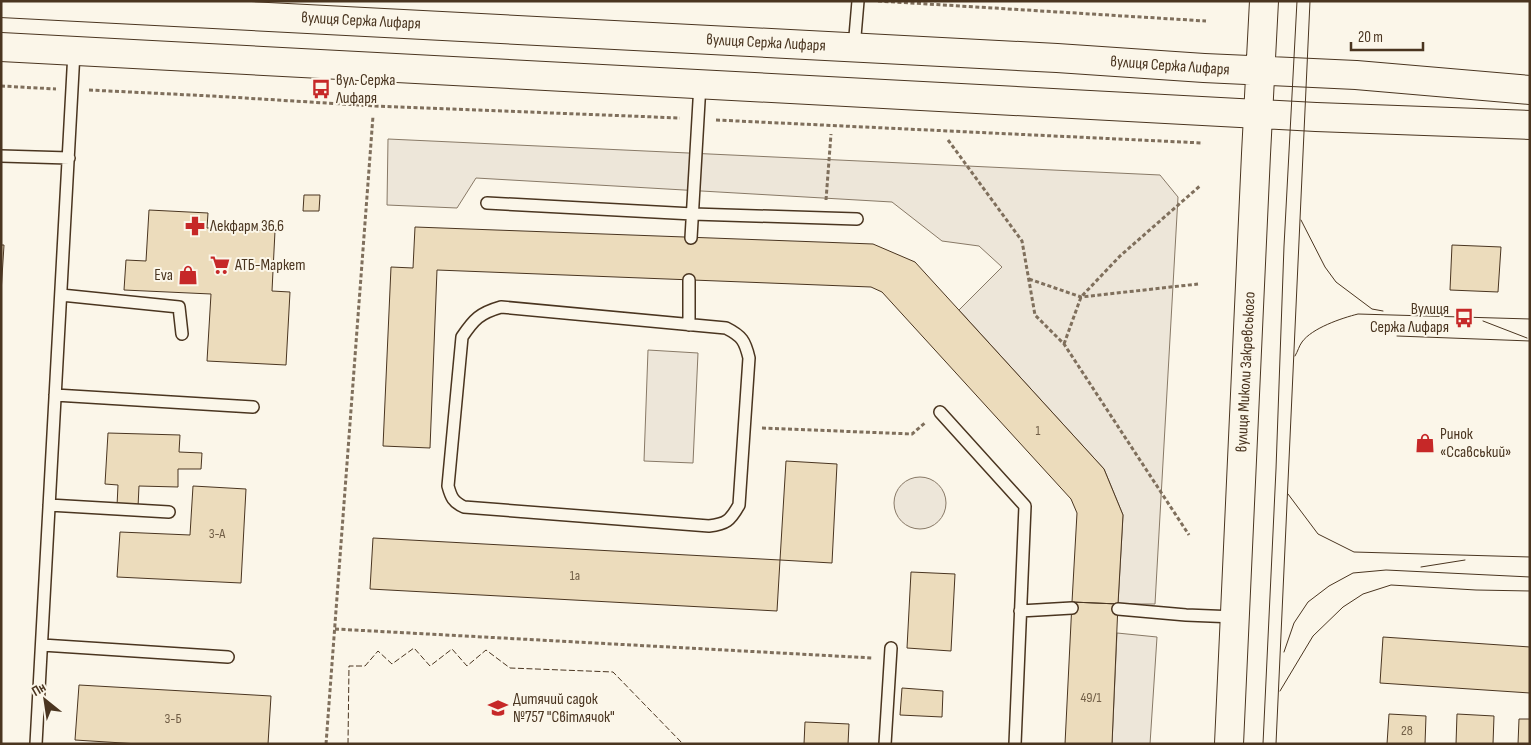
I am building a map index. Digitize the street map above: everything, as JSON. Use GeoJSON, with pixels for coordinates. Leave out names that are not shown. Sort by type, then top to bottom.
{"type":"FeatureCollection","features":[{"type":"Feature","properties":{"kind":"street","name":"вулиця Миколи Закревського"},"geometry":{"type":"LineString","coordinates":[[1230,744],[1264,1]]}},
{"type":"Feature","properties":{"kind":"street","name":"вулиця Сержа Лифаря"},"geometry":{"type":"LineString","coordinates":[[1,3],[268,12],[854,48],[1356,75],[1530,90]]}},
{"type":"Feature","properties":{"kind":"street"},"geometry":{"type":"LineString","coordinates":[[1,47],[1258,113],[1530,125]]}},
{"type":"Feature","properties":{"kind":"lane"},"geometry":{"type":"LineString","coordinates":[[854,48],[858,1]]}},
{"type":"Feature","properties":{"kind":"lane"},"geometry":{"type":"LineString","coordinates":[[36,744],[74,52]]}},
{"type":"Feature","properties":{"kind":"lane"},"geometry":{"type":"LineString","coordinates":[[691,238],[700,84]]}},
{"type":"Feature","properties":{"kind":"lane"},"geometry":{"type":"LineString","coordinates":[[1,156],[68,158]]}},
{"type":"Feature","properties":{"kind":"lane"},"geometry":{"type":"LineString","coordinates":[[487,203],[693,214],[857,219]]}},
{"type":"Feature","properties":{"kind":"lane"},"geometry":{"type":"LineString","coordinates":[[689,280],[690,325]]}},
{"type":"Feature","properties":{"kind":"lane"},"geometry":{"type":"LineString","coordinates":[[61,295],[179,307],[182,334]]}},
{"type":"Feature","properties":{"kind":"lane"},"geometry":{"type":"LineString","coordinates":[[501,307],[726,328],[738,334],[746,344],[749,358],[744,428],[738,505],[732,517],[723,524],[709,526],[464,507],[455,503],[450,495],[448,486],[462,337],[472,322],[485,312],[501,307]]}},
{"type":"Feature","properties":{"kind":"lane"},"geometry":{"type":"LineString","coordinates":[[56,395],[253,407]]}},
{"type":"Feature","properties":{"kind":"lane"},"geometry":{"type":"LineString","coordinates":[[940,412],[1025,506],[1015,744]]}},
{"type":"Feature","properties":{"kind":"lane"},"geometry":{"type":"LineString","coordinates":[[49,505],[169,512]]}},
{"type":"Feature","properties":{"kind":"lane"},"geometry":{"type":"LineString","coordinates":[[1020,611],[1072,608]]}},
{"type":"Feature","properties":{"kind":"lane"},"geometry":{"type":"LineString","coordinates":[[1118,609],[1186,615],[1235,616]]}},
{"type":"Feature","properties":{"kind":"lane"},"geometry":{"type":"LineString","coordinates":[[42,645],[228,657]]}},
{"type":"Feature","properties":{"kind":"lane"},"geometry":{"type":"LineString","coordinates":[[885,744],[890,654]]}},
{"type":"Feature","properties":{"kind":"path"},"geometry":{"type":"LineString","coordinates":[[878,1],[1206,21]]}},
{"type":"Feature","properties":{"kind":"path"},"geometry":{"type":"LineString","coordinates":[[1,86],[375,106],[1203,143]]}},
{"type":"Feature","properties":{"kind":"path"},"geometry":{"type":"LineString","coordinates":[[326,744],[373,116]]}},
{"type":"Feature","properties":{"kind":"path"},"geometry":{"type":"LineString","coordinates":[[825,218],[830,134]]}},
{"type":"Feature","properties":{"kind":"path"},"geometry":{"type":"LineString","coordinates":[[948,140],[1022,241],[1035,315],[1064,344],[1189,535]]}},
{"type":"Feature","properties":{"kind":"path"},"geometry":{"type":"LineString","coordinates":[[1064,344],[1081,297],[1120,256],[1202,186]]}},
{"type":"Feature","properties":{"kind":"path"},"geometry":{"type":"LineString","coordinates":[[1029,279],[1081,297],[1198,284]]}},
{"type":"Feature","properties":{"kind":"path"},"geometry":{"type":"LineString","coordinates":[[744,428],[912,434],[940,412]]}},
{"type":"Feature","properties":{"kind":"path"},"geometry":{"type":"LineString","coordinates":[[335,628],[890,654]]}},
{"type":"Feature","properties":{"kind":"shaded area"},"geometry":{"type":"Polygon","coordinates":[[[388,139],[1160,175],[1178,197],[1155,604],[1118,604],[1123,515],[1104,469],[959,310],[1002,267],[979,246],[942,241],[892,202],[476,178],[457,208],[387,205],[388,139]]]}},
{"type":"Feature","properties":{"kind":"shaded area"},"geometry":{"type":"Polygon","coordinates":[[[648,350],[698,353],[693,463],[644,461],[648,350]]]}},
{"type":"Feature","properties":{"kind":"shaded area"},"geometry":{"type":"Polygon","coordinates":[[[915,477],[925,477],[939,484],[946,498],[946,508],[939,522],[925,529],[915,529],[905,525],[898,518],[894,508],[894,498],[898,488],[905,481],[915,477]]]}},
{"type":"Feature","properties":{"kind":"shaded area"},"geometry":{"type":"Polygon","coordinates":[[[1117,633],[1157,637],[1150,744],[1112,744],[1117,633]]]}},
{"type":"Feature","properties":{"kind":"building"},"geometry":{"type":"Polygon","coordinates":[[[304,195],[320,195],[319,211],[303,211],[304,195]]]}},
{"type":"Feature","properties":{"kind":"building"},"geometry":{"type":"Polygon","coordinates":[[[149,210],[208,213],[207,228],[275,231],[272,291],[290,292],[286,365],[207,361],[211,294],[124,290],[126,260],[146,261],[149,210]]]}},
{"type":"Feature","properties":{"kind":"building"},"geometry":{"type":"Polygon","coordinates":[[[415,227],[873,244],[915,262],[1104,469],[1123,515],[1118,604],[1072,602],[1077,513],[1071,499],[882,292],[871,287],[437,270],[430,448],[383,446],[391,267],[413,268],[415,227]]]}},
{"type":"Feature","properties":{"kind":"building"},"geometry":{"type":"Polygon","coordinates":[[[1,245],[4,245],[1,293],[1,245]]]}},
{"type":"Feature","properties":{"kind":"building"},"geometry":{"type":"Polygon","coordinates":[[[1452,245],[1501,247],[1498,292],[1450,290],[1452,245]]]}},
{"type":"Feature","properties":{"kind":"building"},"geometry":{"type":"Polygon","coordinates":[[[108,433],[180,435],[179,452],[202,453],[201,469],[178,469],[178,487],[139,486],[138,507],[117,506],[118,485],[105,484],[108,433]]]}},
{"type":"Feature","properties":{"kind":"building"},"geometry":{"type":"Polygon","coordinates":[[[786,461],[837,464],[832,563],[780,560],[786,461]]]}},
{"type":"Feature","properties":{"kind":"building"},"geometry":{"type":"Polygon","coordinates":[[[193,486],[246,489],[241,583],[117,577],[120,532],[190,535],[193,486]]]}},
{"type":"Feature","properties":{"kind":"building"},"geometry":{"type":"Polygon","coordinates":[[[373,538],[780,560],[777,611],[370,589],[373,538]]]}},
{"type":"Feature","properties":{"kind":"building"},"geometry":{"type":"Polygon","coordinates":[[[911,572],[955,574],[951,651],[907,648],[911,572]]]}},
{"type":"Feature","properties":{"kind":"building"},"geometry":{"type":"Polygon","coordinates":[[[1072,602],[1118,604],[1112,744],[1065,744],[1072,602]]]}},
{"type":"Feature","properties":{"kind":"building"},"geometry":{"type":"Polygon","coordinates":[[[1383,637],[1530,647],[1530,693],[1380,683],[1383,637]]]}},
{"type":"Feature","properties":{"kind":"building"},"geometry":{"type":"Polygon","coordinates":[[[79,685],[271,696],[268,744],[139,744],[75,740],[79,685]]]}},
{"type":"Feature","properties":{"kind":"building"},"geometry":{"type":"Polygon","coordinates":[[[902,688],[943,691],[942,717],[900,715],[902,688]]]}},
{"type":"Feature","properties":{"kind":"building"},"geometry":{"type":"Polygon","coordinates":[[[1389,714],[1426,716],[1425,744],[1387,744],[1389,714]]]}},
{"type":"Feature","properties":{"kind":"building"},"geometry":{"type":"Polygon","coordinates":[[[1457,714],[1494,716],[1493,744],[1456,744],[1457,714]]]}},
{"type":"Feature","properties":{"kind":"building"},"geometry":{"type":"Polygon","coordinates":[[[1519,719],[1530,719],[1530,744],[1518,744],[1519,719]]]}},
{"type":"Feature","properties":{"kind":"building"},"geometry":{"type":"Polygon","coordinates":[[[805,722],[849,724],[848,744],[804,744],[805,722]]]}},
{"type":"Feature","properties":{"kind":"tram line"},"geometry":{"type":"LineString","coordinates":[[1263,744],[1284,246],[1297,1]]}},
{"type":"Feature","properties":{"kind":"tram line"},"geometry":{"type":"LineString","coordinates":[[1276,744],[1310,1]]}},
{"type":"Feature","properties":{"kind":"tram line"},"geometry":{"type":"LineString","coordinates":[[1301,220],[1325,267],[1336,282],[1372,309],[1383,311]]}},
{"type":"Feature","properties":{"kind":"tram line"},"geometry":{"type":"LineString","coordinates":[[1295,356],[1302,342],[1313,332],[1336,321],[1358,314],[1530,319]]}},
{"type":"Feature","properties":{"kind":"tram line"},"geometry":{"type":"LineString","coordinates":[[1483,321],[1527,338]]}},
{"type":"Feature","properties":{"kind":"tram line"},"geometry":{"type":"LineString","coordinates":[[1397,336],[1530,341]]}},
{"type":"Feature","properties":{"kind":"tram line"},"geometry":{"type":"LineString","coordinates":[[1288,494],[1318,534],[1354,552],[1530,557]]}},
{"type":"Feature","properties":{"kind":"tram line"},"geometry":{"type":"LineString","coordinates":[[1421,567],[1465,560]]}},
{"type":"Feature","properties":{"kind":"tram line"},"geometry":{"type":"LineString","coordinates":[[1284,652],[1294,623],[1308,602],[1329,586],[1353,573],[1386,570],[1530,577]]}},
{"type":"Feature","properties":{"kind":"tram line"},"geometry":{"type":"LineString","coordinates":[[1280,691],[1313,636],[1343,607],[1363,594],[1391,585],[1530,591]]}},
{"type":"Feature","properties":{"kind":"fence"},"geometry":{"type":"LineString","coordinates":[[348,744],[349,666],[365,666],[378,651],[392,664],[414,648],[430,666],[452,649],[467,666],[486,650],[510,668],[613,672],[683,744]]}},
{"type":"Feature","properties":{"kind":"place","name":"вул. Сержа Лифаря"},"geometry":{"type":"Point","coordinates":[321,89]}},
{"type":"Feature","properties":{"kind":"place","name":"Лекфарм 36.6"},"geometry":{"type":"Point","coordinates":[195,226]}},
{"type":"Feature","properties":{"kind":"place","name":"АТБ-Маркет"},"geometry":{"type":"Point","coordinates":[220,265]}},
{"type":"Feature","properties":{"kind":"place","name":"Eva"},"geometry":{"type":"Point","coordinates":[188,275]}},
{"type":"Feature","properties":{"kind":"place","name":"Вулиця Сержа Лифаря"},"geometry":{"type":"Point","coordinates":[1464,318]}},
{"type":"Feature","properties":{"kind":"place","name":"Ринок «Ссавський»"},"geometry":{"type":"Point","coordinates":[1425,443]}},
{"type":"Feature","properties":{"kind":"place","name":"Дитячий садок №757 \"Світлячок\""},"geometry":{"type":"Point","coordinates":[498,708]}}]}
